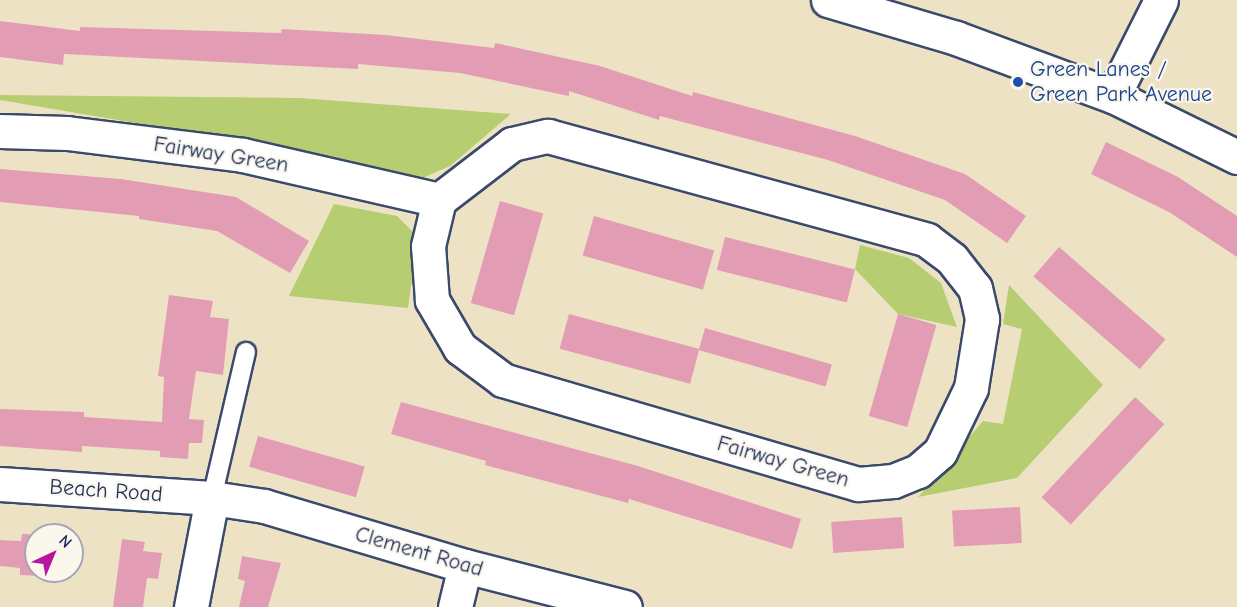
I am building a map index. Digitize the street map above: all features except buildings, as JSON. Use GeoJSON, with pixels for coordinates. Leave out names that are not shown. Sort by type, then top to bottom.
{"type":"FeatureCollection","features":[{"type":"Feature","properties":{"kind":"street"},"geometry":{"type":"LineString","coordinates":[[828,0],[956,39],[1113,96],[1237,157]]}},
{"type":"Feature","properties":{"kind":"street"},"geometry":{"type":"LineString","coordinates":[[1113,96],[1161,0]]}},
{"type":"Feature","properties":{"kind":"street","name":"Fairway Green"},"geometry":{"type":"LineString","coordinates":[[0,131],[68,133],[243,155],[439,201]]}},
{"type":"Feature","properties":{"kind":"street","name":"Fairway Green"},"geometry":{"type":"LineString","coordinates":[[548,136],[927,240],[952,259],[975,288],[982,319],[971,388],[940,452],[918,471],[893,481],[858,484],[503,380],[460,348],[432,300],[428,246],[439,201],[512,144],[548,136]]}},
{"type":"Feature","properties":{"kind":"street","name":"Beach Road"},"geometry":{"type":"LineString","coordinates":[[0,484],[212,498]]}},
{"type":"Feature","properties":{"kind":"street"},"geometry":{"type":"LineString","coordinates":[[191,607],[212,498]]}},
{"type":"Feature","properties":{"kind":"street","name":"Clement Road"},"geometry":{"type":"LineString","coordinates":[[212,498],[264,506],[465,566],[625,607]]}},
{"type":"Feature","properties":{"kind":"street"},"geometry":{"type":"LineString","coordinates":[[455,607],[465,566]]}},
{"type":"Feature","properties":{"kind":"lane"},"geometry":{"type":"LineString","coordinates":[[212,498],[246,352]]}},
{"type":"Feature","properties":{"kind":"green space"},"geometry":{"type":"Polygon","coordinates":[[[0,95],[300,98],[511,114],[450,166],[418,180],[224,138],[0,100],[0,95]]]}},
{"type":"Feature","properties":{"kind":"green space"},"geometry":{"type":"Polygon","coordinates":[[[334,204],[397,216],[413,232],[415,258],[408,308],[289,296],[334,204]]]}},
{"type":"Feature","properties":{"kind":"green space"},"geometry":{"type":"Polygon","coordinates":[[[860,245],[909,258],[941,283],[957,327],[898,314],[855,269],[860,245]]]}},
{"type":"Feature","properties":{"kind":"green space"},"geometry":{"type":"Polygon","coordinates":[[[1009,285],[1103,385],[1017,478],[918,497],[983,421],[1003,424],[1022,329],[1003,324],[1009,285]]]}},
{"type":"Feature","properties":{"kind":"place","name":"Green Lanes / Green Park Avenue"},"geometry":{"type":"Point","coordinates":[1018,82]}}]}
